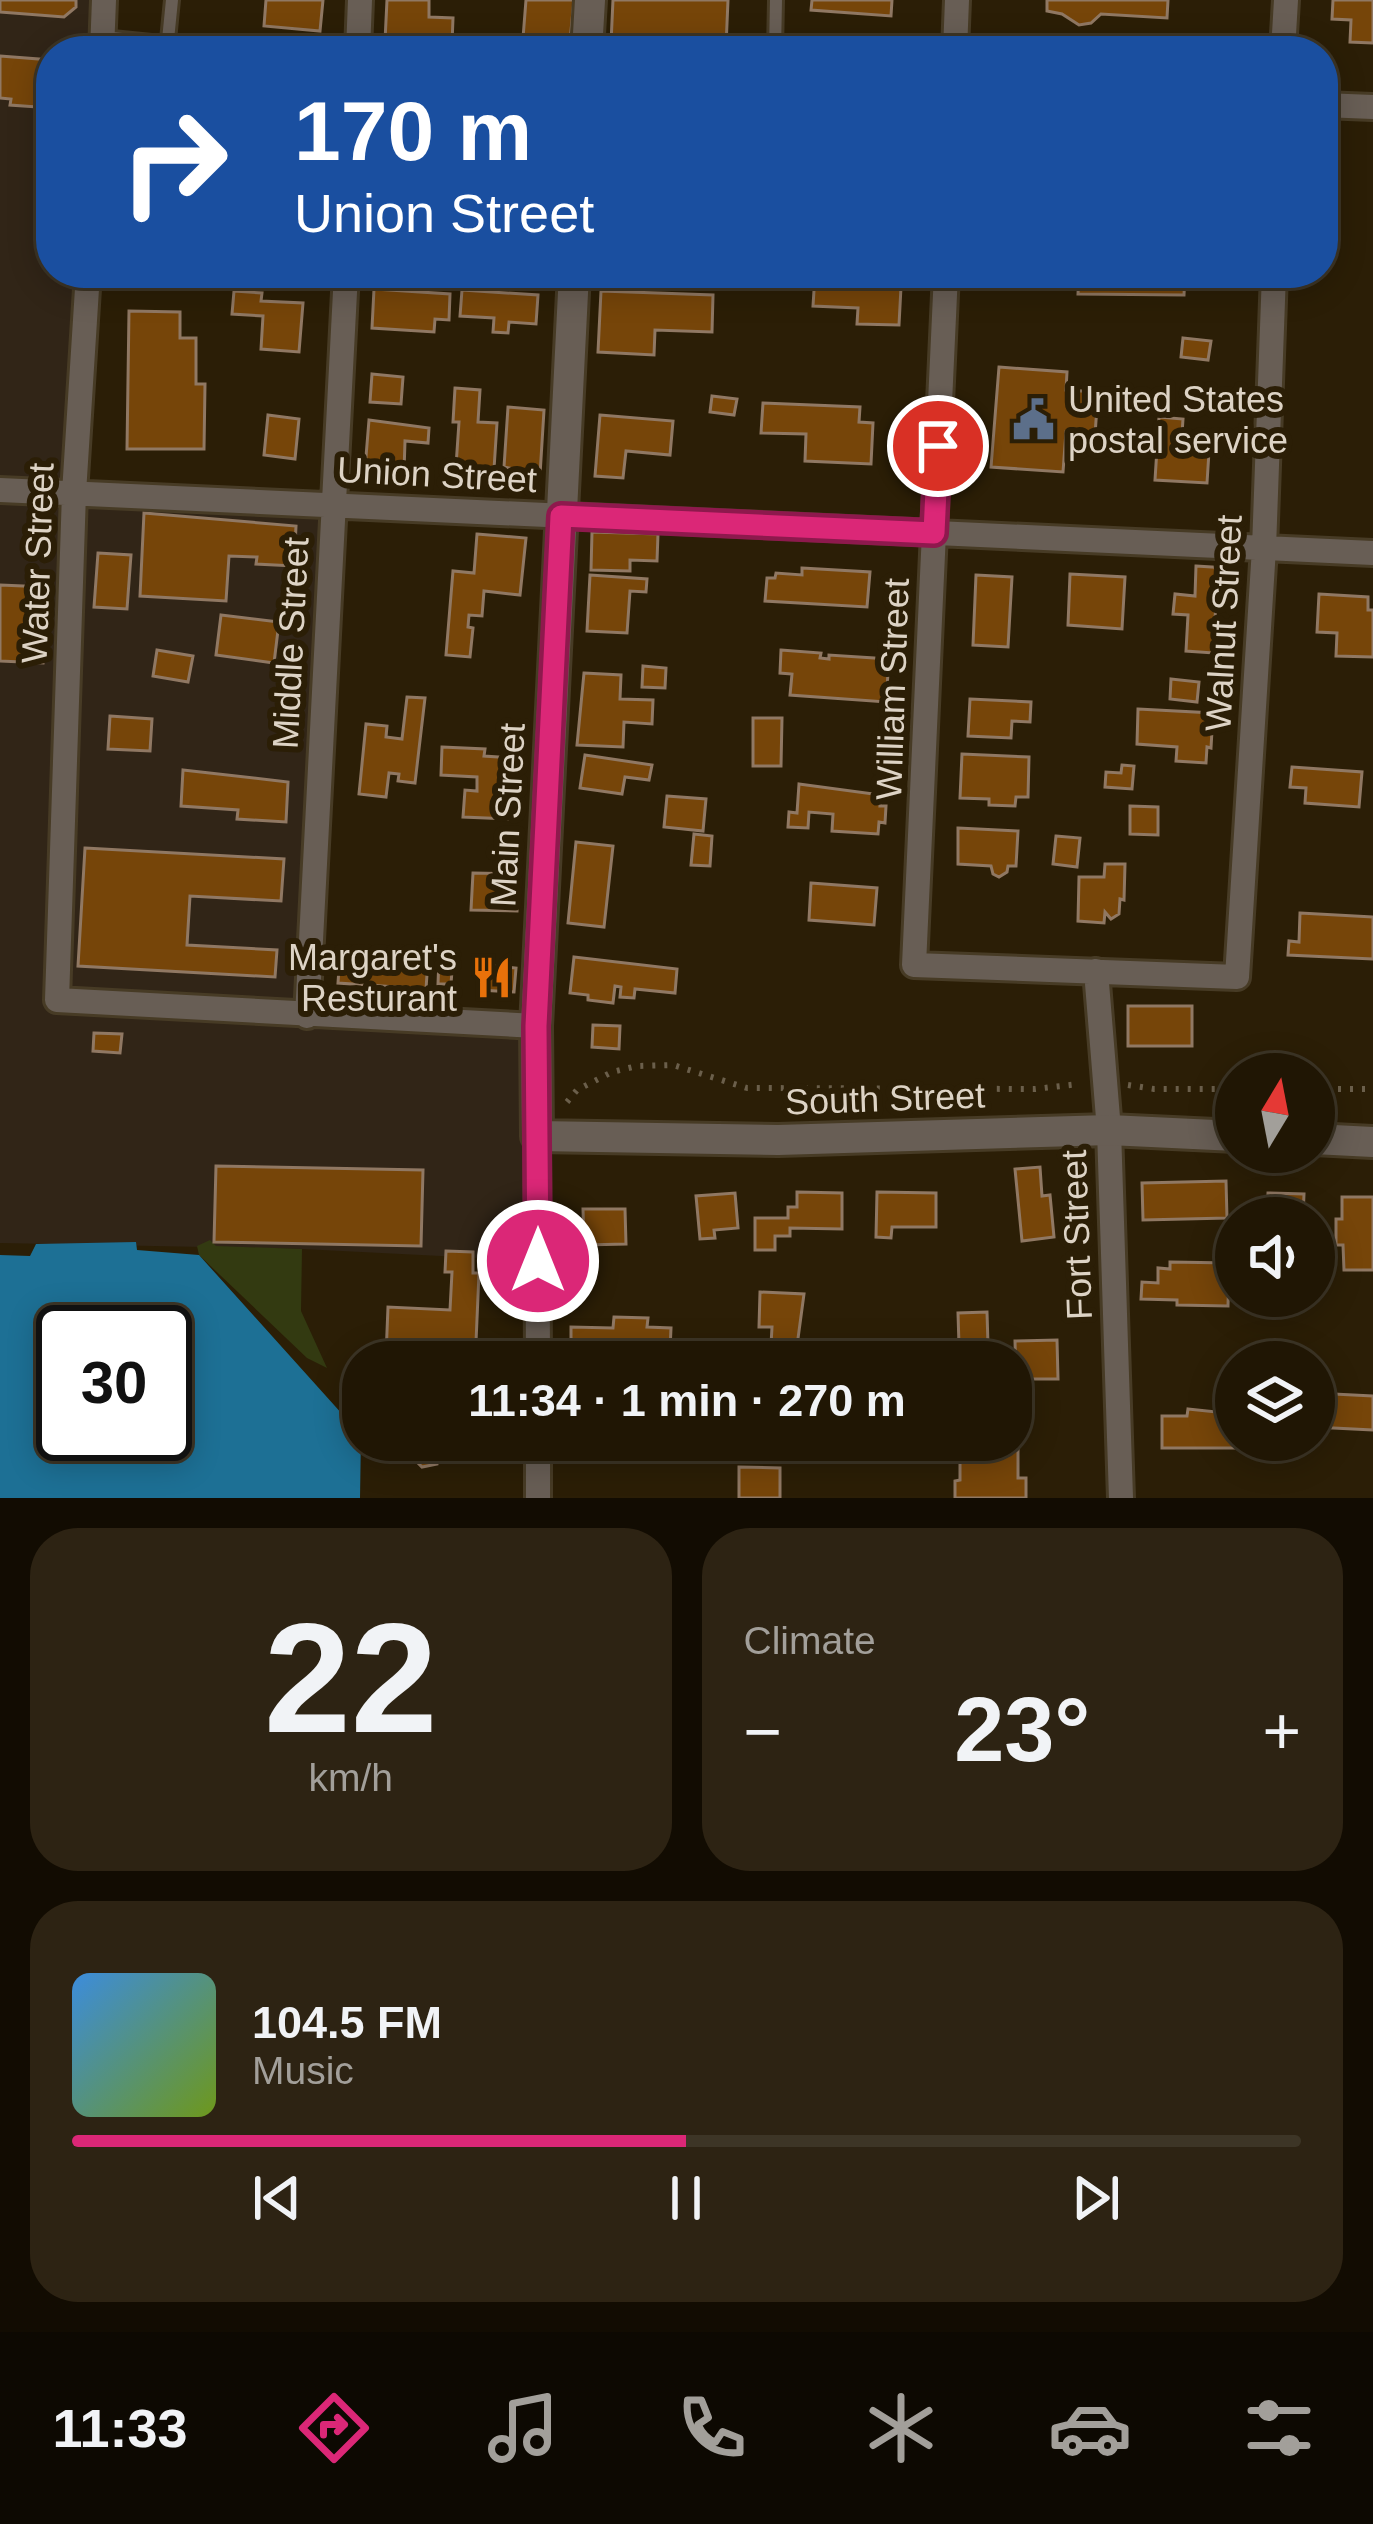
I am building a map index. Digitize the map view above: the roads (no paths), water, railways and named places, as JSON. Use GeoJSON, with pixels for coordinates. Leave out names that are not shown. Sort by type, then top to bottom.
{"type":"FeatureCollection","features":[{"type":"Feature","properties":{"kind":"street"},"geometry":{"type":"LineString","coordinates":[[102,36],[104,0]]}},
{"type":"Feature","properties":{"kind":"street"},"geometry":{"type":"LineString","coordinates":[[359,36],[360,0]]}},
{"type":"Feature","properties":{"kind":"street"},"geometry":{"type":"LineString","coordinates":[[588,36],[590,0]]}},
{"type":"Feature","properties":{"kind":"street"},"geometry":{"type":"LineString","coordinates":[[956,36],[957,0]]}},
{"type":"Feature","properties":{"kind":"street"},"geometry":{"type":"LineString","coordinates":[[1284,36],[1286,0]]}},
{"type":"Feature","properties":{"kind":"street"},"geometry":{"type":"LineString","coordinates":[[1338,106],[1373,107]]}},
{"type":"Feature","properties":{"kind":"street","name":"Water Street"},"geometry":{"type":"LineString","coordinates":[[87,288],[74,493],[58,1000],[307,1016]]}},
{"type":"Feature","properties":{"kind":"street","name":"Middle Street"},"geometry":{"type":"LineString","coordinates":[[307,1016],[345,288]]}},
{"type":"Feature","properties":{"kind":"street","name":"Main Street"},"geometry":{"type":"LineString","coordinates":[[538,1341],[536,1026],[573,288]]}},
{"type":"Feature","properties":{"kind":"street","name":"William Street"},"geometry":{"type":"LineString","coordinates":[[945,288],[914,965],[1096,971]]}},
{"type":"Feature","properties":{"kind":"street","name":"Walnut Street"},"geometry":{"type":"LineString","coordinates":[[1096,971],[1237,977],[1264,548],[1273,288]]}},
{"type":"Feature","properties":{"kind":"street","name":"Union Street"},"geometry":{"type":"LineString","coordinates":[[0,490],[1373,553]]}},
{"type":"Feature","properties":{"kind":"street","name":"Fort Street"},"geometry":{"type":"LineString","coordinates":[[1096,971],[1109,1130],[1121,1498]]}},
{"type":"Feature","properties":{"kind":"street"},"geometry":{"type":"LineString","coordinates":[[307,1016],[536,1026]]}},
{"type":"Feature","properties":{"kind":"street","name":"South Street"},"geometry":{"type":"LineString","coordinates":[[537,1136],[778,1140],[1109,1130],[1215,1135]]}},
{"type":"Feature","properties":{"kind":"street"},"geometry":{"type":"LineString","coordinates":[[1335,1140],[1373,1142]]}},
{"type":"Feature","properties":{"kind":"street"},"geometry":{"type":"LineString","coordinates":[[538,1461],[538,1498]]}},
{"type":"Feature","properties":{"kind":"lane"},"geometry":{"type":"LineString","coordinates":[[168,36],[172,0]]}},
{"type":"Feature","properties":{"kind":"lane"},"geometry":{"type":"LineString","coordinates":[[775,36],[776,0]]}},
{"type":"Feature","properties":{"kind":"water"},"geometry":{"type":"Polygon","coordinates":[[[136,1242],[137,1250],[199,1255],[342,1414],[342,1461],[361,1461],[360,1498],[0,1498],[0,1255],[30,1256],[36,1244],[136,1242]]]}},
{"type":"Feature","properties":{"kind":"place","name":"United States postal service"},"geometry":{"type":"Point","coordinates":[1034,420]}},
{"type":"Feature","properties":{"kind":"place","name":"Margaret's Resturant"},"geometry":{"type":"Point","coordinates":[491,978]}}]}
